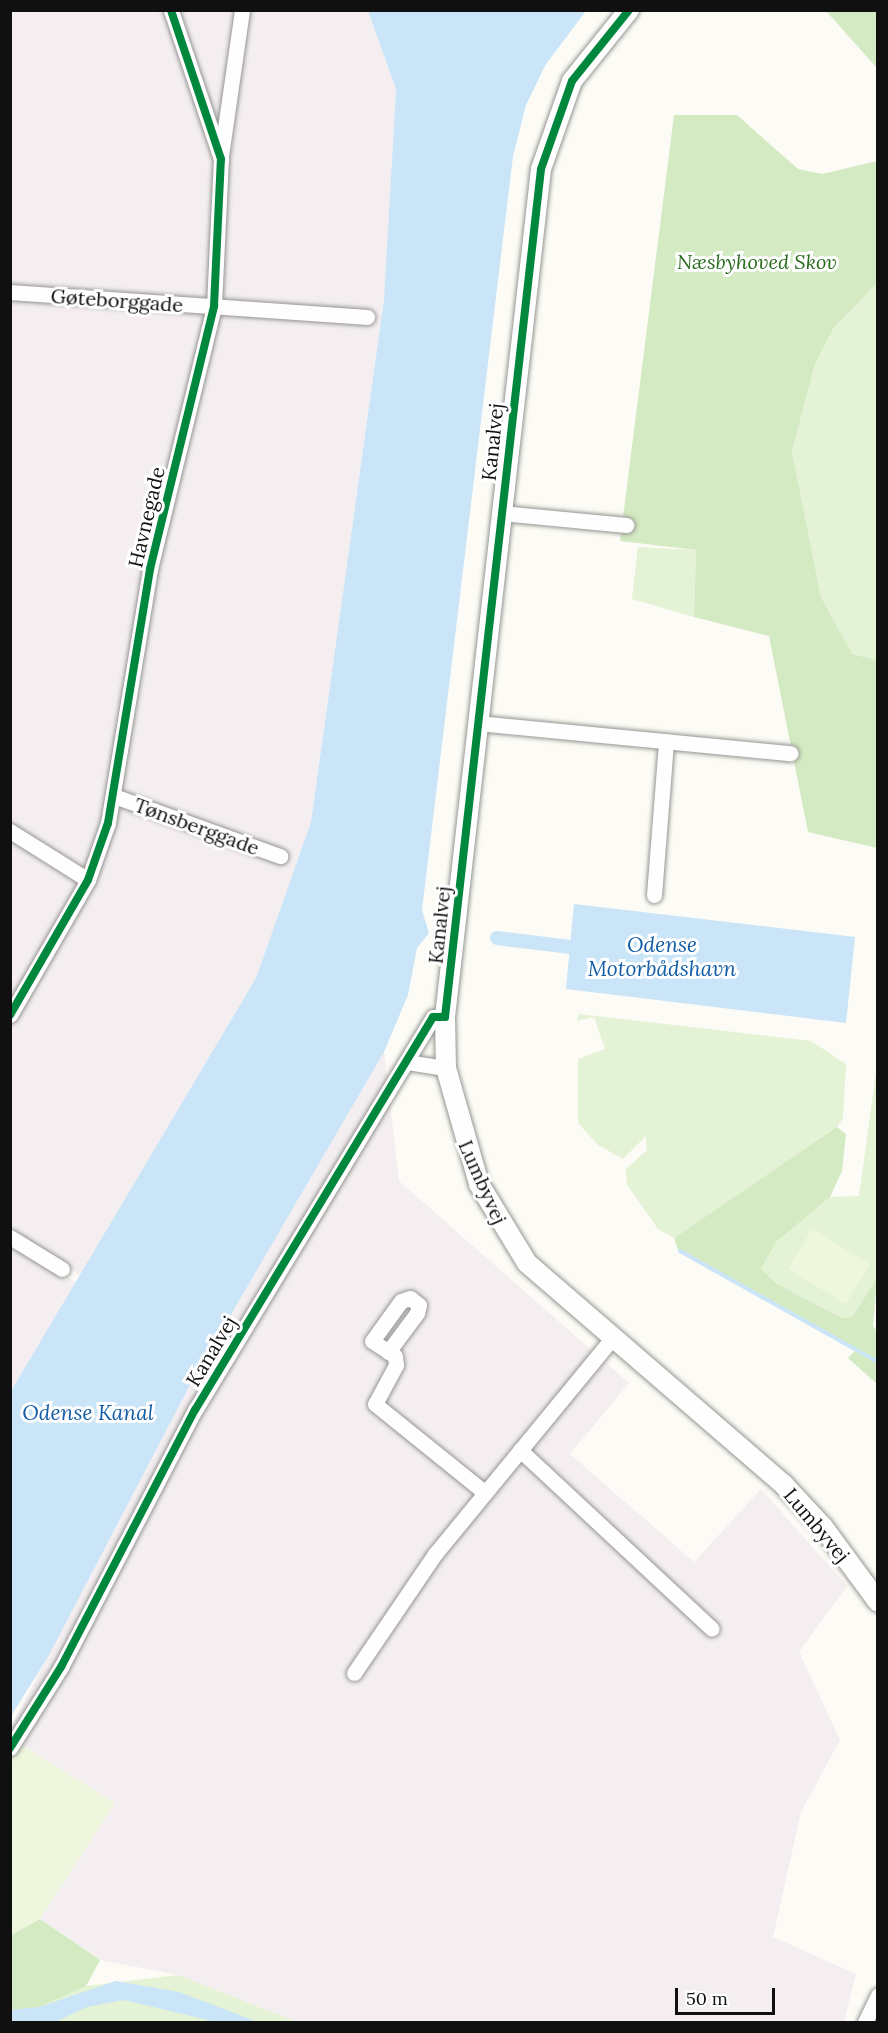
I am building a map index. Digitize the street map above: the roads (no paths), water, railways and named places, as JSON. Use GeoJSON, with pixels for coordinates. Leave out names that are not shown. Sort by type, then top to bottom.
{"type":"FeatureCollection","features":[{"type":"Feature","properties":{"kind":"street","name":"Havnegade"},"geometry":{"type":"LineString","coordinates":[[10,1016],[88,880],[114,796],[150,569],[213,306],[221,159],[171,10]]}},
{"type":"Feature","properties":{"kind":"street"},"geometry":{"type":"LineString","coordinates":[[221,159],[242,10]]}},
{"type":"Feature","properties":{"kind":"street","name":"Kanalvej"},"geometry":{"type":"LineString","coordinates":[[10,1748],[61,1667],[195,1410],[433,1017],[445,1017],[501,513],[549,135],[582,64],[629,10]]}},
{"type":"Feature","properties":{"kind":"street","name":"Gøteborggade"},"geometry":{"type":"LineString","coordinates":[[10,292],[367,317]]}},
{"type":"Feature","properties":{"kind":"street"},"geometry":{"type":"LineString","coordinates":[[501,513],[626,525]]}},
{"type":"Feature","properties":{"kind":"street"},"geometry":{"type":"LineString","coordinates":[[477,723],[791,753]]}},
{"type":"Feature","properties":{"kind":"street"},"geometry":{"type":"LineString","coordinates":[[654,895],[666,741]]}},
{"type":"Feature","properties":{"kind":"street","name":"Tønsberggade"},"geometry":{"type":"LineString","coordinates":[[114,796],[280,856]]}},
{"type":"Feature","properties":{"kind":"street"},"geometry":{"type":"LineString","coordinates":[[10,831],[88,880]]}},
{"type":"Feature","properties":{"kind":"street","name":"Lumbyvej"},"geometry":{"type":"LineString","coordinates":[[445,1017],[446,1068],[462,1138],[498,1222],[527,1263],[784,1485],[823,1527],[878,1602]]}},
{"type":"Feature","properties":{"kind":"street"},"geometry":{"type":"LineString","coordinates":[[407,1062],[446,1068]]}},
{"type":"Feature","properties":{"kind":"street"},"geometry":{"type":"LineString","coordinates":[[10,1237],[62,1269]]}},
{"type":"Feature","properties":{"kind":"street"},"geometry":{"type":"LineString","coordinates":[[354,1673],[484,1492],[613,1337]]}},
{"type":"Feature","properties":{"kind":"street"},"geometry":{"type":"LineString","coordinates":[[388,1352],[396,1365],[375,1404],[484,1492]]}},
{"type":"Feature","properties":{"kind":"street"},"geometry":{"type":"LineString","coordinates":[[520,1450],[712,1629]]}},
{"type":"Feature","properties":{"kind":"street"},"geometry":{"type":"LineString","coordinates":[[865,2022],[878,1995]]}},
{"type":"Feature","properties":{"kind":"water","name":"Odense Kanal"},"geometry":{"type":"Polygon","coordinates":[[[368,11],[586,11],[546,64],[526,105],[513,156],[422,910],[429,933],[417,948],[408,995],[384,1052],[190,1385],[48,1657],[11,1716],[11,1391],[256,978],[311,822],[384,299],[396,89],[368,11]]]}},
{"type":"Feature","properties":{"kind":"water","name":"Odense Motorbådshavn"},"geometry":{"type":"Polygon","coordinates":[[[574,904],[855,937],[846,1023],[566,989],[574,904]]]}},
{"type":"Feature","properties":{"kind":"water"},"geometry":{"type":"Polygon","coordinates":[[[116,1981],[179,1992],[258,2022],[216,2022],[124,2000],[87,2007],[55,2022],[11,2022],[11,2010],[39,2007],[116,1981]]]}},
{"type":"Feature","properties":{"kind":"waterway"},"geometry":{"type":"LineString","coordinates":[[497,938],[570,947]]}},
{"type":"Feature","properties":{"kind":"waterway"},"geometry":{"type":"LineString","coordinates":[[680,1251],[878,1362]]}},
{"type":"Feature","properties":{"kind":"park label","name":"Næsbyhoved Skov"},"geometry":{"type":"Point","coordinates":[757,261]}}]}
